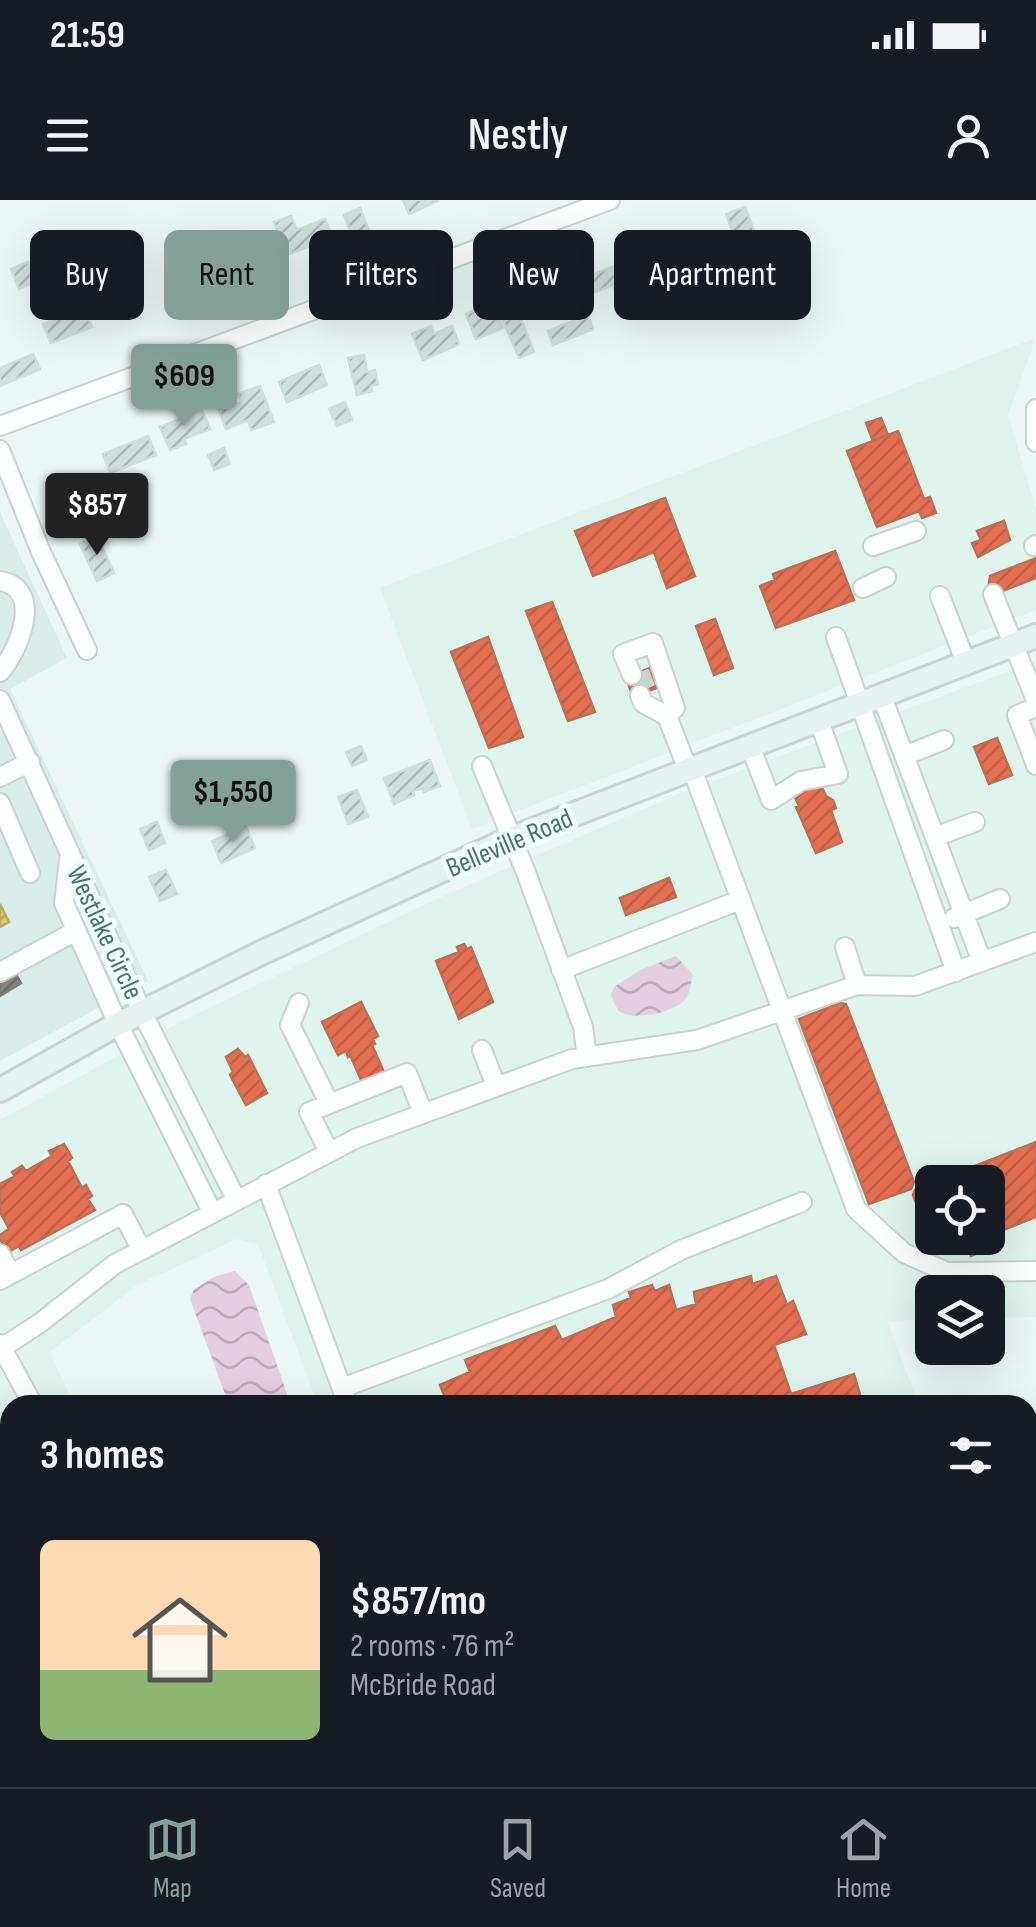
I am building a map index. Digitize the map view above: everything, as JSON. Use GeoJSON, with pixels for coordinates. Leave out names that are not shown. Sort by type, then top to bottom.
{"type":"FeatureCollection","features":[{"type":"Feature","properties":{"kind":"main road","name":"Belleville Road"},"geometry":{"type":"LineString","coordinates":[[0,1090],[142,1012],[356,908],[510,839],[1026,640]]}},
{"type":"Feature","properties":{"kind":"street"},"geometry":{"type":"LineString","coordinates":[[0,426],[610,200]]}},
{"type":"Feature","properties":{"kind":"street"},"geometry":{"type":"LineString","coordinates":[[1036,409],[1036,442]]}},
{"type":"Feature","properties":{"kind":"street"},"geometry":{"type":"LineString","coordinates":[[0,450],[86,650]]}},
{"type":"Feature","properties":{"kind":"street"},"geometry":{"type":"LineString","coordinates":[[873,546],[916,531]]}},
{"type":"Feature","properties":{"kind":"street"},"geometry":{"type":"LineString","coordinates":[[864,588],[886,577]]}},
{"type":"Feature","properties":{"kind":"street"},"geometry":{"type":"LineString","coordinates":[[0,581],[15,584],[22,591],[25,610],[14,650],[0,672]]}},
{"type":"Feature","properties":{"kind":"street"},"geometry":{"type":"LineString","coordinates":[[994,594],[1026,640],[1036,704],[1017,715],[1036,765]]}},
{"type":"Feature","properties":{"kind":"street"},"geometry":{"type":"LineString","coordinates":[[940,596],[966,663]]}},
{"type":"Feature","properties":{"kind":"street"},"geometry":{"type":"LineString","coordinates":[[836,637],[904,756],[982,962]]}},
{"type":"Feature","properties":{"kind":"street"},"geometry":{"type":"LineString","coordinates":[[636,674],[623,654],[653,644],[674,695],[675,708],[652,702],[690,769],[856,1209],[904,1253],[948,1272],[1036,1270]]}},
{"type":"Feature","properties":{"kind":"street"},"geometry":{"type":"LineString","coordinates":[[870,698],[913,855],[956,972]]}},
{"type":"Feature","properties":{"kind":"street","name":"Westlake Circle"},"geometry":{"type":"LineString","coordinates":[[0,700],[142,1012],[236,1199]]}},
{"type":"Feature","properties":{"kind":"street"},"geometry":{"type":"LineString","coordinates":[[750,746],[771,800],[800,781],[838,774],[818,718]]}},
{"type":"Feature","properties":{"kind":"street"},"geometry":{"type":"LineString","coordinates":[[904,756],[944,740]]}},
{"type":"Feature","properties":{"kind":"street"},"geometry":{"type":"LineString","coordinates":[[0,777],[30,762]]}},
{"type":"Feature","properties":{"kind":"street"},"geometry":{"type":"LineString","coordinates":[[482,766],[583,1027],[587,1057]]}},
{"type":"Feature","properties":{"kind":"street","name":"Westlake Circle"},"geometry":{"type":"LineString","coordinates":[[0,803],[30,874]]}},
{"type":"Feature","properties":{"kind":"street"},"geometry":{"type":"LineString","coordinates":[[913,855],[975,822]]}},
{"type":"Feature","properties":{"kind":"street","name":"Westlake Circle"},"geometry":{"type":"LineString","coordinates":[[70,852],[64,904],[118,1024],[212,1212]]}},
{"type":"Feature","properties":{"kind":"street"},"geometry":{"type":"LineString","coordinates":[[562,970],[740,900]]}},
{"type":"Feature","properties":{"kind":"street"},"geometry":{"type":"LineString","coordinates":[[938,924],[1000,900]]}},
{"type":"Feature","properties":{"kind":"street","name":"Westlake Circle"},"geometry":{"type":"LineString","coordinates":[[0,972],[76,931]]}},
{"type":"Feature","properties":{"kind":"street"},"geometry":{"type":"LineString","coordinates":[[27,1395],[0,1347],[40,1323],[99,1275],[141,1249],[329,1152],[572,1059],[697,1040],[857,985],[915,986],[1036,942]]}},
{"type":"Feature","properties":{"kind":"street"},"geometry":{"type":"LineString","coordinates":[[844,947],[857,985]]}},
{"type":"Feature","properties":{"kind":"street"},"geometry":{"type":"LineString","coordinates":[[299,1003],[290,1025],[328,1103]]}},
{"type":"Feature","properties":{"kind":"street"},"geometry":{"type":"LineString","coordinates":[[482,1050],[496,1086]]}},
{"type":"Feature","properties":{"kind":"street"},"geometry":{"type":"LineString","coordinates":[[329,1152],[309,1112],[328,1103],[407,1073],[423,1114]]}},
{"type":"Feature","properties":{"kind":"street"},"geometry":{"type":"LineString","coordinates":[[266,1184],[344,1395]]}},
{"type":"Feature","properties":{"kind":"street"},"geometry":{"type":"LineString","coordinates":[[350,1395],[608,1290],[681,1250],[802,1202]]}},
{"type":"Feature","properties":{"kind":"street"},"geometry":{"type":"LineString","coordinates":[[0,1254],[6,1277],[122,1214],[141,1249]]}},
{"type":"Feature","properties":{"kind":"shaded area"},"geometry":{"type":"Polygon","coordinates":[[[1036,338],[1008,415],[1036,509],[1036,610],[472,829],[380,588],[1036,338]]]}},
{"type":"Feature","properties":{"kind":"shaded area"},"geometry":{"type":"Polygon","coordinates":[[[0,512],[67,658],[10,689],[148,981],[0,1061],[0,512]]]}},
{"type":"Feature","properties":{"kind":"shaded area"},"geometry":{"type":"Polygon","coordinates":[[[1036,661],[1036,1317],[1005,1318],[1005,1275],[915,1275],[915,1320],[887,1321],[915,1395],[314,1395],[258,1244],[237,1239],[137,1285],[50,1352],[69,1395],[0,1395],[0,1120],[182,1021],[430,902],[683,792],[1036,661]]]}},
{"type":"Feature","properties":{"kind":"water"},"geometry":{"type":"Polygon","coordinates":[[[676,956],[693,975],[681,1003],[649,1015],[619,1011],[611,995],[614,987],[640,970],[676,956]]]}},
{"type":"Feature","properties":{"kind":"water"},"geometry":{"type":"Polygon","coordinates":[[[235,1271],[249,1285],[288,1395],[225,1395],[190,1299],[194,1289],[216,1276],[235,1271]]]}},
{"type":"Feature","properties":{"kind":"building: Homes"},"geometry":{"type":"Polygon","coordinates":[[[0,904],[9,922],[0,927],[0,904]]]}},
{"type":"Feature","properties":{"kind":"building: Shops"},"geometry":{"type":"Polygon","coordinates":[[[881,418],[888,435],[873,441],[866,423],[881,418]]]}},
{"type":"Feature","properties":{"kind":"building: Shops"},"geometry":{"type":"Polygon","coordinates":[[[898,431],[924,499],[930,497],[936,513],[922,518],[919,511],[877,527],[847,451],[898,431]]]}},
{"type":"Feature","properties":{"kind":"building: Shops"},"geometry":{"type":"Polygon","coordinates":[[[665,498],[695,576],[667,588],[654,552],[593,576],[575,531],[665,498]]]}},
{"type":"Feature","properties":{"kind":"building: Shops"},"geometry":{"type":"Polygon","coordinates":[[[1004,521],[1010,540],[978,557],[972,543],[981,540],[977,531],[1004,521]]]}},
{"type":"Feature","properties":{"kind":"building: Shops"},"geometry":{"type":"Polygon","coordinates":[[[835,551],[854,600],[776,628],[760,586],[775,580],[773,574],[835,551]]]}},
{"type":"Feature","properties":{"kind":"building: Shops"},"geometry":{"type":"Polygon","coordinates":[[[1036,558],[1036,578],[987,597],[990,576],[1036,558]]]}},
{"type":"Feature","properties":{"kind":"building: Shops"},"geometry":{"type":"Polygon","coordinates":[[[552,602],[595,712],[568,721],[526,611],[552,602]]]}},
{"type":"Feature","properties":{"kind":"building: Shops"},"geometry":{"type":"Polygon","coordinates":[[[715,619],[733,668],[714,675],[696,626],[715,619]]]}},
{"type":"Feature","properties":{"kind":"building: Shops"},"geometry":{"type":"Polygon","coordinates":[[[488,637],[523,737],[489,748],[451,652],[488,637]]]}},
{"type":"Feature","properties":{"kind":"building: Shops"},"geometry":{"type":"Polygon","coordinates":[[[652,667],[659,687],[633,697],[626,678],[652,667]]]}},
{"type":"Feature","properties":{"kind":"building: Shops"},"geometry":{"type":"Polygon","coordinates":[[[997,738],[1012,775],[989,784],[974,747],[997,738]]]}},
{"type":"Feature","properties":{"kind":"building: Shops"},"geometry":{"type":"Polygon","coordinates":[[[821,785],[836,808],[831,810],[842,842],[816,853],[794,795],[821,785]]]}},
{"type":"Feature","properties":{"kind":"building: Shops"},"geometry":{"type":"Polygon","coordinates":[[[669,878],[676,897],[626,915],[620,898],[669,878]]]}},
{"type":"Feature","properties":{"kind":"building: Shops"},"geometry":{"type":"Polygon","coordinates":[[[464,944],[467,949],[471,947],[493,1002],[459,1019],[436,961],[459,952],[457,947],[464,944]]]}},
{"type":"Feature","properties":{"kind":"building: Shops"},"geometry":{"type":"Polygon","coordinates":[[[361,1002],[378,1036],[372,1045],[384,1072],[362,1082],[350,1055],[346,1051],[338,1055],[322,1022],[361,1002]]]}},
{"type":"Feature","properties":{"kind":"building: Shops"},"geometry":{"type":"Polygon","coordinates":[[[846,1004],[914,1182],[911,1189],[869,1204],[799,1019],[846,1004]]]}},
{"type":"Feature","properties":{"kind":"building: Shops"},"geometry":{"type":"Polygon","coordinates":[[[238,1049],[245,1057],[248,1055],[267,1093],[246,1105],[230,1075],[233,1072],[226,1057],[238,1049]]]}},
{"type":"Feature","properties":{"kind":"building: Shops"},"geometry":{"type":"Polygon","coordinates":[[[1036,1142],[1036,1217],[1005,1229],[1005,1165],[977,1165],[1036,1142]]]}},
{"type":"Feature","properties":{"kind":"building: Shops"},"geometry":{"type":"Polygon","coordinates":[[[64,1144],[72,1158],[68,1161],[82,1188],[86,1185],[95,1210],[21,1250],[19,1246],[8,1252],[0,1239],[9,1229],[0,1212],[0,1184],[15,1176],[12,1172],[22,1166],[26,1171],[52,1156],[49,1151],[64,1144]]]}},
{"type":"Feature","properties":{"kind":"building: Shops"},"geometry":{"type":"Polygon","coordinates":[[[751,1276],[752,1284],[776,1276],[787,1305],[793,1301],[806,1334],[774,1345],[791,1394],[854,1374],[860,1395],[444,1395],[440,1385],[470,1372],[465,1360],[555,1326],[562,1340],[616,1317],[613,1305],[631,1298],[629,1292],[652,1285],[655,1291],[669,1285],[676,1310],[696,1304],[694,1292],[751,1276]]]}},
{"type":"Feature","properties":{"kind":"building: Industry"},"geometry":{"type":"Polygon","coordinates":[[[15,973],[21,983],[0,996],[0,982],[15,973]]]}},
{"type":"Feature","properties":{"kind":"building: Other"},"geometry":{"type":"Polygon","coordinates":[[[403,200],[438,200],[438,201],[409,214],[403,200]]]}},
{"type":"Feature","properties":{"kind":"building: Other"},"geometry":{"type":"Polygon","coordinates":[[[745,207],[754,230],[732,230],[726,214],[745,207]]]}},
{"type":"Feature","properties":{"kind":"building: Other"},"geometry":{"type":"Polygon","coordinates":[[[360,208],[369,230],[350,230],[344,215],[360,208]]]}},
{"type":"Feature","properties":{"kind":"building: Other"},"geometry":{"type":"Polygon","coordinates":[[[291,216],[297,230],[325,219],[330,230],[309,230],[309,246],[289,254],[289,230],[277,230],[274,222],[291,216]]]}},
{"type":"Feature","properties":{"kind":"building: Other"},"geometry":{"type":"Polygon","coordinates":[[[28,262],[30,284],[19,289],[11,269],[28,262]]]}},
{"type":"Feature","properties":{"kind":"building: Other"},"geometry":{"type":"Polygon","coordinates":[[[614,266],[614,287],[594,292],[594,274],[614,266]]]}},
{"type":"Feature","properties":{"kind":"building: Other"},"geometry":{"type":"Polygon","coordinates":[[[473,311],[473,320],[500,320],[503,328],[476,339],[466,314],[473,311]]]}},
{"type":"Feature","properties":{"kind":"building: Other"},"geometry":{"type":"Polygon","coordinates":[[[89,320],[92,327],[51,343],[43,324],[89,320]]]}},
{"type":"Feature","properties":{"kind":"building: Other"},"geometry":{"type":"Polygon","coordinates":[[[521,320],[534,352],[519,358],[503,321],[521,320]]]}},
{"type":"Feature","properties":{"kind":"building: Other"},"geometry":{"type":"Polygon","coordinates":[[[576,320],[590,320],[593,329],[553,345],[548,331],[576,320]]]}},
{"type":"Feature","properties":{"kind":"building: Other"},"geometry":{"type":"Polygon","coordinates":[[[431,326],[434,334],[452,326],[459,344],[423,360],[412,334],[431,326]]]}},
{"type":"Feature","properties":{"kind":"building: Other"},"geometry":{"type":"Polygon","coordinates":[[[33,354],[40,369],[0,386],[0,368],[33,354]]]}},
{"type":"Feature","properties":{"kind":"building: Other"},"geometry":{"type":"Polygon","coordinates":[[[364,355],[367,372],[375,370],[378,384],[371,386],[372,391],[357,395],[348,358],[364,355]]]}},
{"type":"Feature","properties":{"kind":"building: Other"},"geometry":{"type":"Polygon","coordinates":[[[319,365],[327,385],[287,402],[279,382],[319,365]]]}},
{"type":"Feature","properties":{"kind":"building: Other"},"geometry":{"type":"Polygon","coordinates":[[[260,386],[274,422],[251,430],[248,420],[226,429],[219,410],[241,402],[238,394],[260,386]]]}},
{"type":"Feature","properties":{"kind":"building: Other"},"geometry":{"type":"Polygon","coordinates":[[[345,402],[352,420],[337,426],[329,409],[345,402]]]}},
{"type":"Feature","properties":{"kind":"building: Other"},"geometry":{"type":"Polygon","coordinates":[[[202,410],[210,429],[184,439],[186,444],[170,450],[160,427],[202,410]]]}},
{"type":"Feature","properties":{"kind":"building: Other"},"geometry":{"type":"Polygon","coordinates":[[[148,436],[156,455],[110,473],[103,454],[148,436]]]}},
{"type":"Feature","properties":{"kind":"building: Other"},"geometry":{"type":"Polygon","coordinates":[[[224,448],[230,464],[214,470],[208,455],[224,448]]]}},
{"type":"Feature","properties":{"kind":"building: Other"},"geometry":{"type":"Polygon","coordinates":[[[97,536],[114,573],[97,581],[80,544],[97,536]]]}},
{"type":"Feature","properties":{"kind":"building: Other"},"geometry":{"type":"Polygon","coordinates":[[[361,746],[367,760],[352,766],[346,752],[361,746]]]}},
{"type":"Feature","properties":{"kind":"building: Other"},"geometry":{"type":"Polygon","coordinates":[[[430,760],[440,786],[413,791],[414,795],[394,804],[384,778],[430,760]]]}},
{"type":"Feature","properties":{"kind":"building: Other"},"geometry":{"type":"Polygon","coordinates":[[[357,790],[368,817],[348,824],[338,797],[357,790]]]}},
{"type":"Feature","properties":{"kind":"building: Other"},"geometry":{"type":"Polygon","coordinates":[[[157,822],[165,843],[149,850],[140,829],[157,822]]]}},
{"type":"Feature","properties":{"kind":"building: Other"},"geometry":{"type":"Polygon","coordinates":[[[246,827],[255,848],[221,863],[212,841],[246,827]]]}},
{"type":"Feature","properties":{"kind":"building: Other"},"geometry":{"type":"Polygon","coordinates":[[[166,870],[177,894],[160,901],[149,877],[166,870]]]}},
{"type":"Feature","properties":{"kind":"tunnel"},"geometry":{"type":"LineString","coordinates":[[640,672],[648,692]]}}]}
